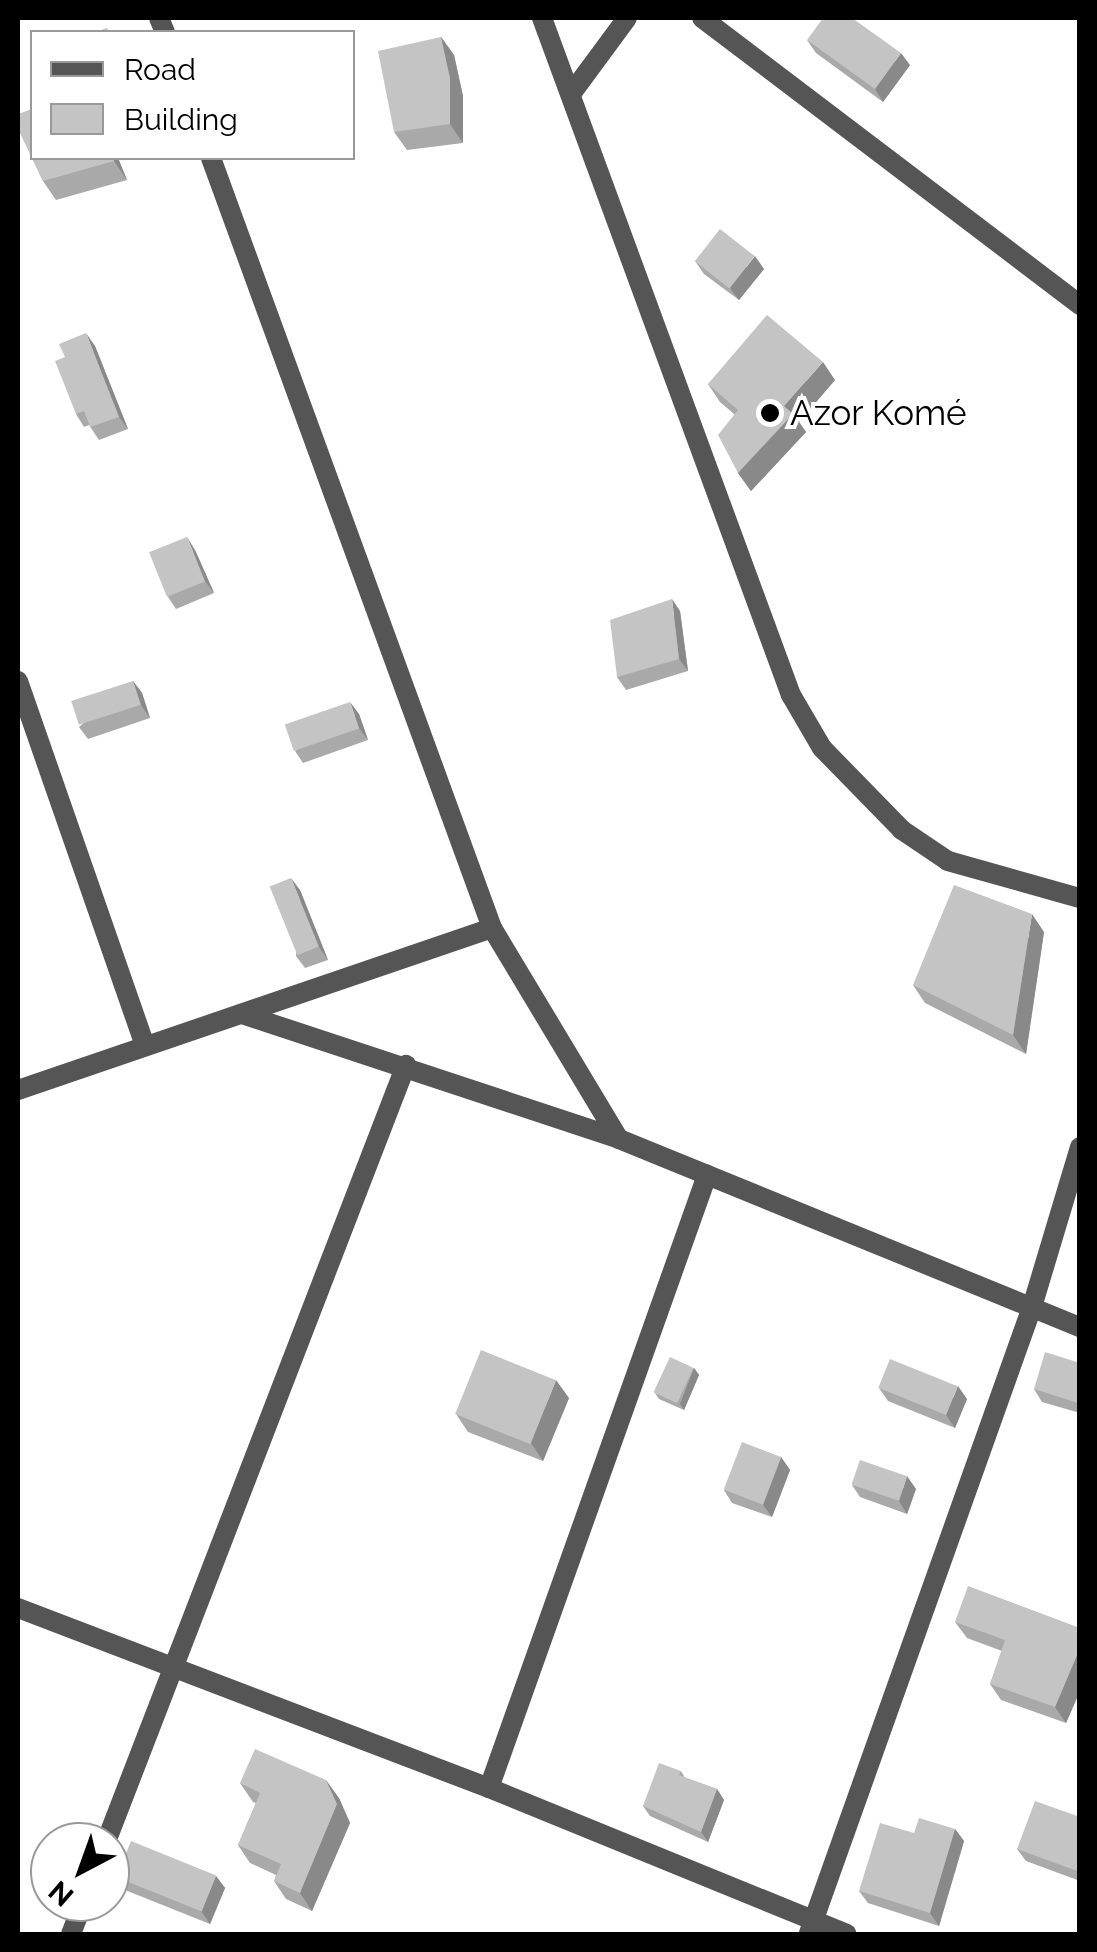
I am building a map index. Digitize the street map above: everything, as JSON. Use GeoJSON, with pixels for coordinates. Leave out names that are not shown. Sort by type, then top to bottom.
{"type":"FeatureCollection","features":[{"type":"Feature","properties":{"kind":"street"},"geometry":{"type":"LineString","coordinates":[[542,18],[791,695],[822,748],[902,830],[948,862],[1080,898]]}},
{"type":"Feature","properties":{"kind":"street"},"geometry":{"type":"LineString","coordinates":[[571,94],[627,18]]}},
{"type":"Feature","properties":{"kind":"street"},"geometry":{"type":"LineString","coordinates":[[702,18],[1080,305]]}},
{"type":"Feature","properties":{"kind":"street"},"geometry":{"type":"LineString","coordinates":[[212,160],[492,928],[618,1138]]}},
{"type":"Feature","properties":{"kind":"street"},"geometry":{"type":"LineString","coordinates":[[18,681],[145,1046]]}},
{"type":"Feature","properties":{"kind":"street"},"geometry":{"type":"LineString","coordinates":[[18,1090],[492,928]]}},
{"type":"Feature","properties":{"kind":"street"},"geometry":{"type":"LineString","coordinates":[[244,1015],[406,1065],[618,1138],[1080,1327]]}},
{"type":"Feature","properties":{"kind":"street"},"geometry":{"type":"LineString","coordinates":[[114,1822],[406,1065]]}},
{"type":"Feature","properties":{"kind":"street"},"geometry":{"type":"LineString","coordinates":[[811,1928],[1032,1307],[1080,1147]]}},
{"type":"Feature","properties":{"kind":"street"},"geometry":{"type":"LineString","coordinates":[[489,1788],[707,1174]]}},
{"type":"Feature","properties":{"kind":"street"},"geometry":{"type":"LineString","coordinates":[[18,1608],[489,1788],[811,1928],[846,1934]]}},
{"type":"Feature","properties":{"kind":"building"},"geometry":{"type":"Polygon","coordinates":[[[823,18],[852,18],[901,53],[875,89],[807,40],[823,18]]]}},
{"type":"Feature","properties":{"kind":"building"},"geometry":{"type":"Polygon","coordinates":[[[441,37],[450,78],[450,124],[394,132],[378,51],[441,37]]]}},
{"type":"Feature","properties":{"kind":"building"},"geometry":{"type":"Polygon","coordinates":[[[30,110],[30,154],[18,129],[18,114],[30,110]]]}},
{"type":"Feature","properties":{"kind":"building"},"geometry":{"type":"Polygon","coordinates":[[[33,160],[114,161],[43,181],[33,160]]]}},
{"type":"Feature","properties":{"kind":"building"},"geometry":{"type":"Polygon","coordinates":[[[720,229],[755,256],[729,288],[695,261],[720,229]]]}},
{"type":"Feature","properties":{"kind":"building","name":"Azor Komé"},"geometry":{"type":"Polygon","coordinates":[[[767,315],[823,362],[784,406],[793,414],[738,473],[718,435],[738,410],[708,384],[767,315]]]}},
{"type":"Feature","properties":{"kind":"building"},"geometry":{"type":"Polygon","coordinates":[[[86,333],[119,417],[90,427],[84,411],[76,414],[55,361],[65,357],[59,344],[86,333]]]}},
{"type":"Feature","properties":{"kind":"building"},"geometry":{"type":"Polygon","coordinates":[[[187,537],[205,582],[167,597],[149,552],[187,537]]]}},
{"type":"Feature","properties":{"kind":"building"},"geometry":{"type":"Polygon","coordinates":[[[672,599],[679,659],[617,677],[610,620],[672,599]]]}},
{"type":"Feature","properties":{"kind":"building"},"geometry":{"type":"Polygon","coordinates":[[[133,681],[141,705],[79,725],[71,701],[133,681]]]}},
{"type":"Feature","properties":{"kind":"building"},"geometry":{"type":"Polygon","coordinates":[[[350,702],[359,728],[294,751],[285,724],[350,702]]]}},
{"type":"Feature","properties":{"kind":"building"},"geometry":{"type":"Polygon","coordinates":[[[291,878],[319,947],[297,955],[270,887],[291,878]]]}},
{"type":"Feature","properties":{"kind":"building"},"geometry":{"type":"Polygon","coordinates":[[[954,885],[1032,914],[1013,1035],[913,985],[954,885]]]}},
{"type":"Feature","properties":{"kind":"building"},"geometry":{"type":"Polygon","coordinates":[[[481,1350],[556,1380],[530,1444],[455,1414],[481,1350]]]}},
{"type":"Feature","properties":{"kind":"building"},"geometry":{"type":"Polygon","coordinates":[[[1045,1352],[1080,1363],[1078,1403],[1034,1389],[1045,1352]]]}},
{"type":"Feature","properties":{"kind":"building"},"geometry":{"type":"Polygon","coordinates":[[[670,1357],[694,1368],[677,1403],[654,1392],[670,1357]]]}},
{"type":"Feature","properties":{"kind":"building"},"geometry":{"type":"Polygon","coordinates":[[[890,1359],[958,1386],[946,1415],[878,1388],[890,1359]]]}},
{"type":"Feature","properties":{"kind":"building"},"geometry":{"type":"Polygon","coordinates":[[[742,1442],[781,1457],[763,1505],[724,1490],[742,1442]]]}},
{"type":"Feature","properties":{"kind":"building"},"geometry":{"type":"Polygon","coordinates":[[[860,1460],[907,1476],[899,1501],[852,1485],[860,1460]]]}},
{"type":"Feature","properties":{"kind":"building"},"geometry":{"type":"Polygon","coordinates":[[[968,1586],[1080,1628],[1080,1648],[1055,1707],[990,1684],[1005,1640],[955,1622],[968,1586]]]}},
{"type":"Feature","properties":{"kind":"building"},"geometry":{"type":"Polygon","coordinates":[[[255,1749],[326,1780],[337,1804],[300,1893],[274,1881],[281,1864],[238,1845],[260,1793],[240,1783],[255,1749]]]}},
{"type":"Feature","properties":{"kind":"building"},"geometry":{"type":"Polygon","coordinates":[[[659,1763],[717,1789],[701,1832],[643,1806],[659,1763]]]}},
{"type":"Feature","properties":{"kind":"building"},"geometry":{"type":"Polygon","coordinates":[[[1035,1801],[1080,1817],[1080,1872],[1017,1849],[1035,1801]]]}},
{"type":"Feature","properties":{"kind":"building"},"geometry":{"type":"Polygon","coordinates":[[[919,1818],[955,1829],[930,1913],[859,1891],[880,1823],[914,1833],[919,1818]]]}},
{"type":"Feature","properties":{"kind":"building"},"geometry":{"type":"Polygon","coordinates":[[[131,1841],[216,1875],[202,1912],[130,1883],[131,1841]]]}},
{"type":"Feature","properties":{"kind":"place","name":"Azor Komé"},"geometry":{"type":"Point","coordinates":[770,413]}}]}
